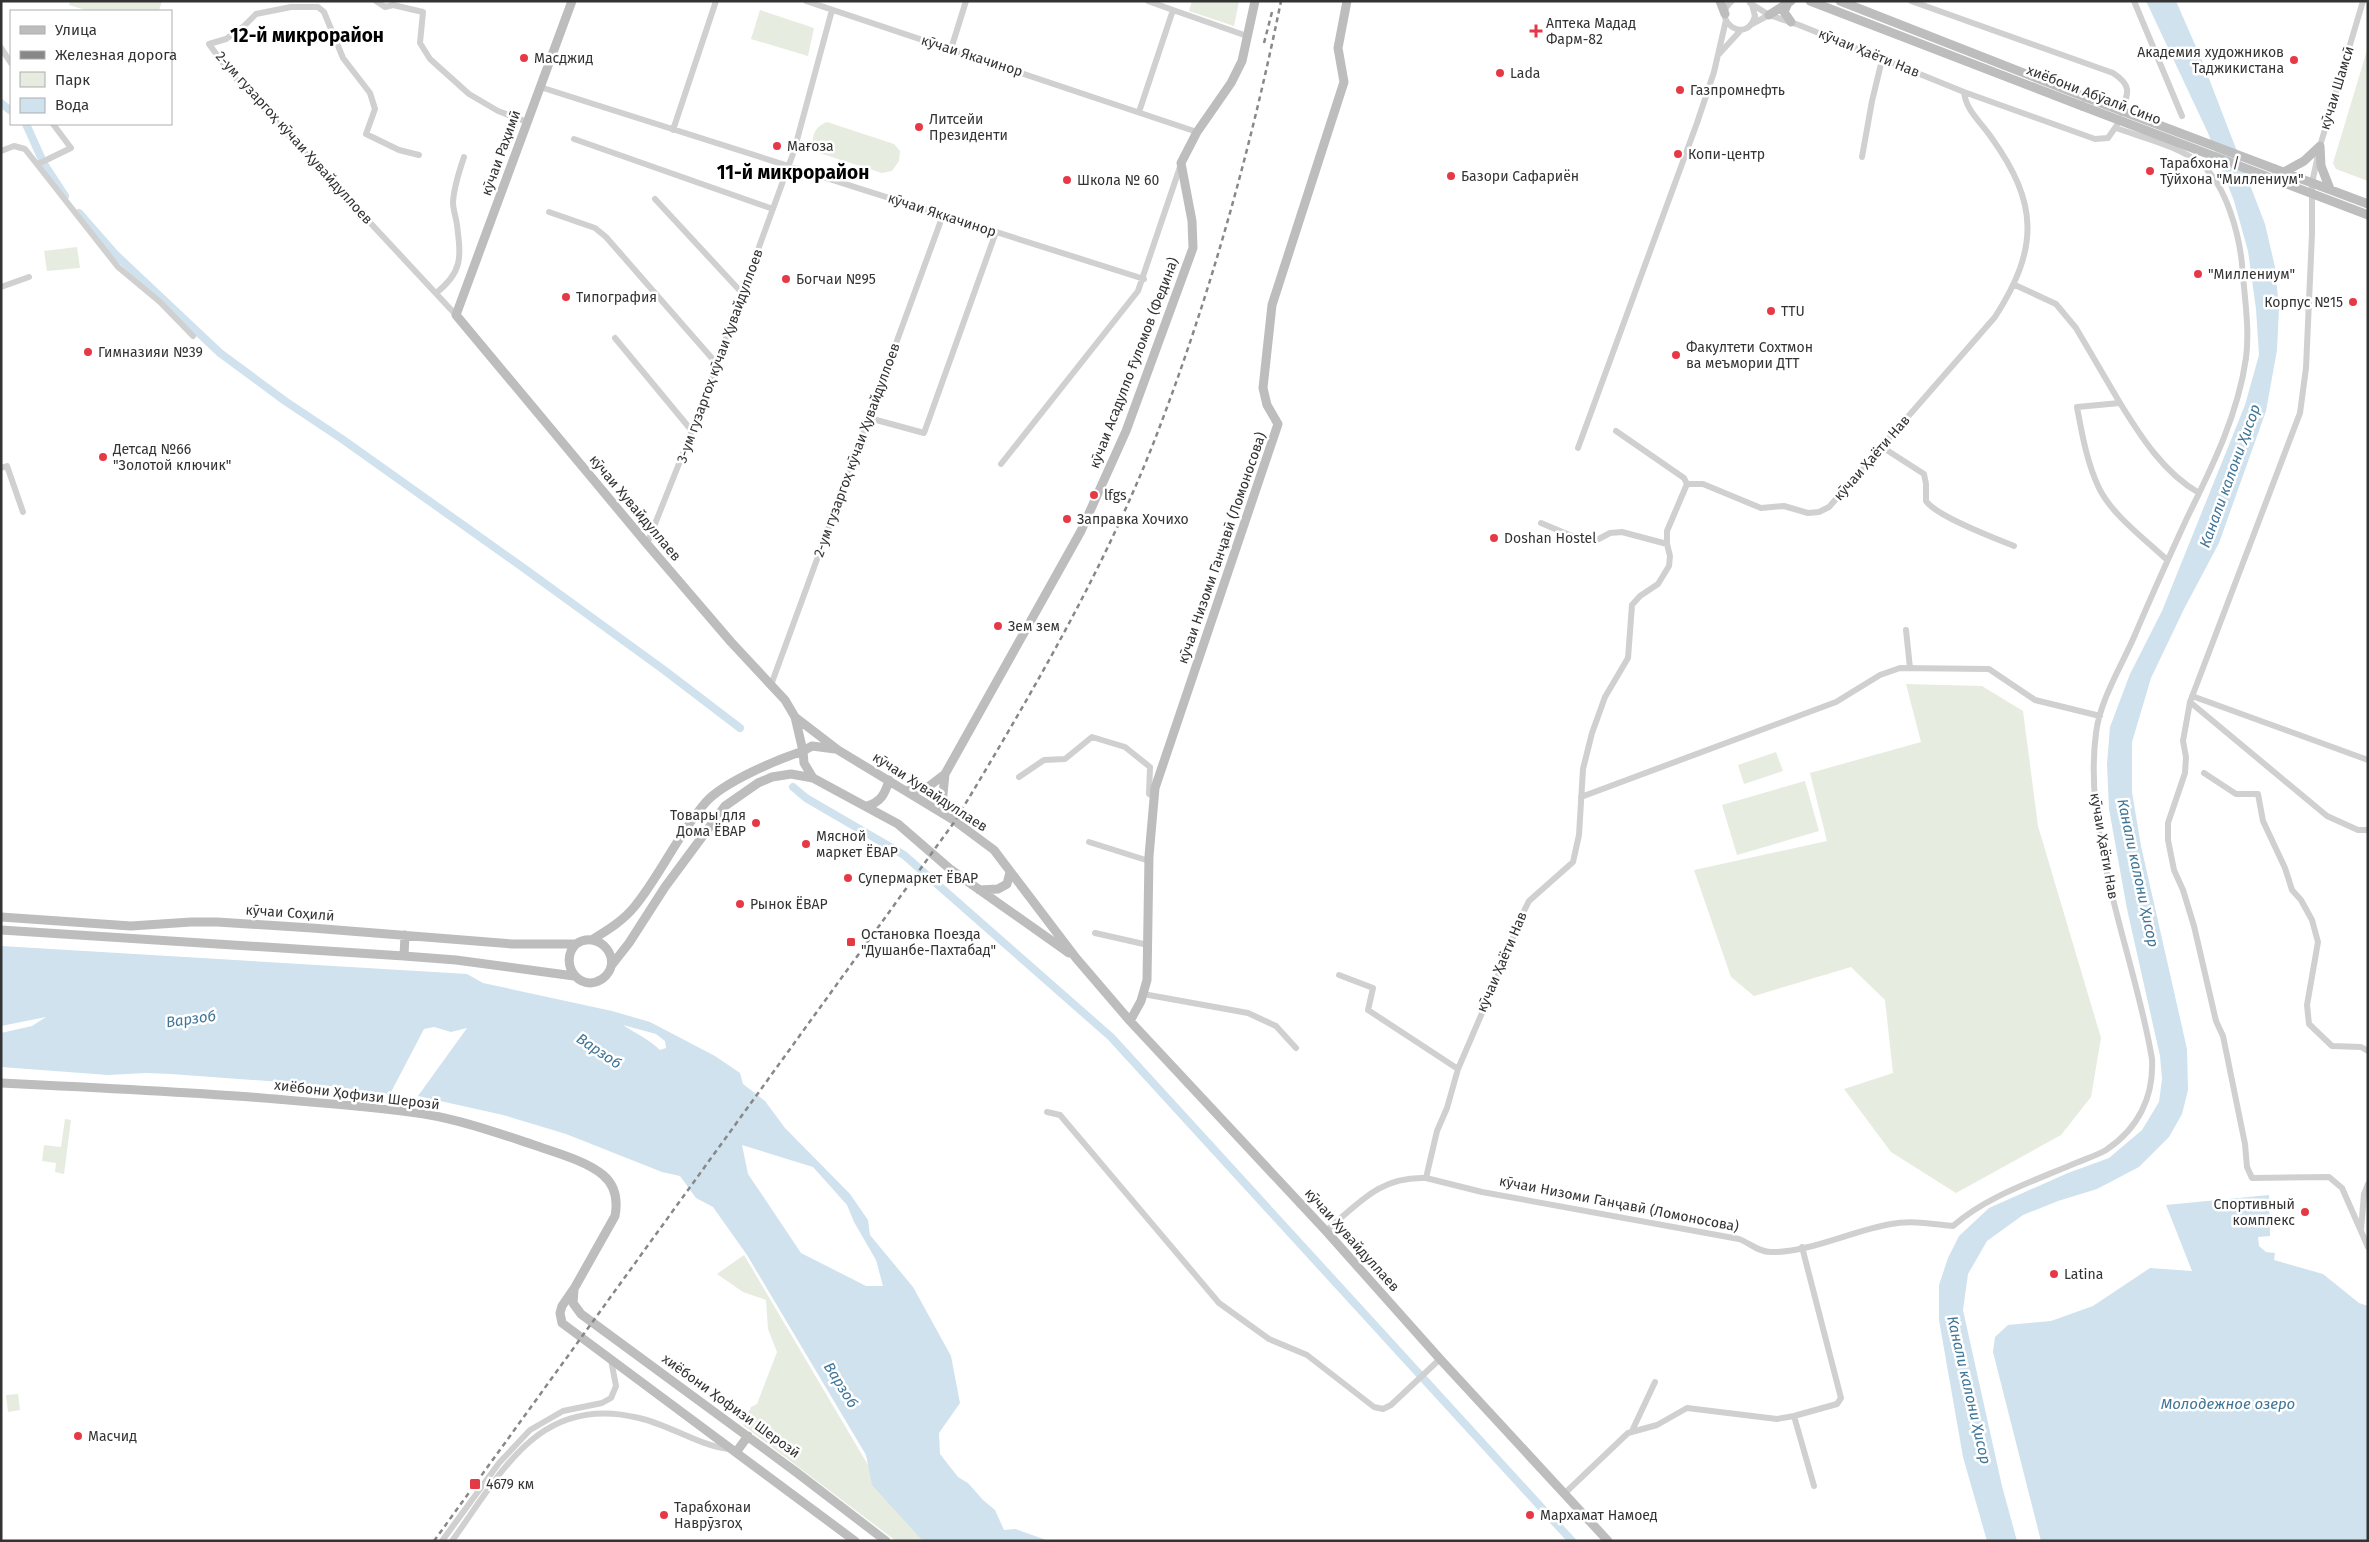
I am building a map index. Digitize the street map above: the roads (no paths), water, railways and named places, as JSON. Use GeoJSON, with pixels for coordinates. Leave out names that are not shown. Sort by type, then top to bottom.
{"type":"FeatureCollection","features":[{"type":"Feature","properties":{"kind":"street"},"geometry":{"type":"LineString","coordinates":[[376,1],[385,7],[393,5],[423,12],[420,44],[430,59],[469,94],[498,111],[527,122]]}},
{"type":"Feature","properties":{"kind":"street","name":"кӯчаи Раҳимӣ"},"geometry":{"type":"LineString","coordinates":[[456,315],[572,1]]}},
{"type":"Feature","properties":{"kind":"street"},"geometry":{"type":"LineString","coordinates":[[673,130],[716,1]]}},
{"type":"Feature","properties":{"kind":"street"},"geometry":{"type":"LineString","coordinates":[[951,49],[966,1]]}},
{"type":"Feature","properties":{"kind":"street"},"geometry":{"type":"LineString","coordinates":[[1148,1],[1247,36]]}},
{"type":"Feature","properties":{"kind":"street"},"geometry":{"type":"LineString","coordinates":[[1001,464],[1138,291],[1144,279],[1181,163],[1197,132],[1231,83],[1242,61],[1255,1]]}},
{"type":"Feature","properties":{"kind":"street","name":"кӯчаи Низоми Ганҷавӣ (Ломоносова)"},"geometry":{"type":"LineString","coordinates":[[1130,1021],[1143,994],[1147,980],[1149,861],[1155,788],[1278,424],[1267,405],[1263,388],[1272,305],[1344,82],[1338,48],[1347,1]]}},
{"type":"Feature","properties":{"kind":"street"},"geometry":{"type":"LineString","coordinates":[[1720,1],[1729,26],[1741,30]]}},
{"type":"Feature","properties":{"kind":"street"},"geometry":{"type":"LineString","coordinates":[[1578,448],[1697,123],[1718,55],[1728,5],[1732,1]]}},
{"type":"Feature","properties":{"kind":"street"},"geometry":{"type":"LineString","coordinates":[[1718,55],[1741,30],[1791,1]]}},
{"type":"Feature","properties":{"kind":"street"},"geometry":{"type":"LineString","coordinates":[[1790,22],[1784,12],[1786,6],[1791,1]]}},
{"type":"Feature","properties":{"kind":"street","name":"хиёбони Абӯалӣ Сино"},"geometry":{"type":"LineString","coordinates":[[1810,1],[2084,102],[2312,182],[2368,204]]}},
{"type":"Feature","properties":{"kind":"street","name":"хиёбони Абӯалӣ Сино"},"geometry":{"type":"LineString","coordinates":[[1840,1],[2310,194],[2368,215]]}},
{"type":"Feature","properties":{"kind":"street"},"geometry":{"type":"LineString","coordinates":[[1911,1],[2113,73],[2123,80],[2128,90],[2116,128],[2108,138],[2095,139],[1964,92]]}},
{"type":"Feature","properties":{"kind":"street"},"geometry":{"type":"LineString","coordinates":[[2134,1],[2182,116]]}},
{"type":"Feature","properties":{"kind":"street","name":"кӯчаи Шамсӣ"},"geometry":{"type":"LineString","coordinates":[[2361,1231],[2342,1188],[2329,1178],[2252,1178],[2247,1166],[2223,1036],[2216,1021],[2184,890],[2174,870],[2168,840],[2168,823],[2185,773],[2186,757],[2183,741],[2191,699],[2300,413],[2306,368],[2312,234],[2310,194],[2320,146],[2363,1]]}},
{"type":"Feature","properties":{"kind":"street","name":"кӯчаи Якачинор"},"geometry":{"type":"LineString","coordinates":[[807,2],[1197,132]]}},
{"type":"Feature","properties":{"kind":"street"},"geometry":{"type":"LineString","coordinates":[[1748,2],[1755,16],[1751,25]]}},
{"type":"Feature","properties":{"kind":"street","name":"кӯчаи Ҳаёти Нав"},"geometry":{"type":"LineString","coordinates":[[1426,1178],[1437,1131],[1447,1108],[1458,1069],[1525,908],[1543,888],[1561,875],[1573,862],[1579,835],[1583,769],[1598,714],[1605,697],[1628,658],[1632,605],[1640,596],[1658,584],[1664,576],[1670,556],[1667,544],[1667,531],[1687,484],[1703,484],[1761,508],[1784,506],[1808,513],[1819,512],[1829,507],[1841,496],[1860,471],[1995,317],[2015,285],[2023,264],[2027,239],[2022,196],[2008,161],[1970,110],[1964,92],[1790,22],[1768,15],[1748,2]]}},
{"type":"Feature","properties":{"kind":"street","name":"2-ум гузаргоҳ кӯчаи Ҳувайдуллоев"},"geometry":{"type":"LineString","coordinates":[[419,155],[399,150],[366,134],[375,110],[370,93],[343,58],[324,12],[318,7],[291,7],[256,14],[243,27],[226,38],[209,44],[228,70],[456,315]]}},
{"type":"Feature","properties":{"kind":"street","name":"3-ум гузаргоҳ кӯчаи Ҳувайдуллоев"},"geometry":{"type":"LineString","coordinates":[[647,544],[692,431],[789,166],[832,10]]}},
{"type":"Feature","properties":{"kind":"street"},"geometry":{"type":"LineString","coordinates":[[1139,112],[1173,10]]}},
{"type":"Feature","properties":{"kind":"street"},"geometry":{"type":"LineString","coordinates":[[1,48],[10,62]]}},
{"type":"Feature","properties":{"kind":"street"},"geometry":{"type":"LineString","coordinates":[[1862,157],[1872,101],[1882,60]]}},
{"type":"Feature","properties":{"kind":"street","name":"кӯчаи Яккачинор"},"geometry":{"type":"LineString","coordinates":[[540,87],[1144,279]]}},
{"type":"Feature","properties":{"kind":"street"},"geometry":{"type":"LineString","coordinates":[[38,164],[70,148],[54,125]]}},
{"type":"Feature","properties":{"kind":"street","name":"кӯчаи Ҳаёти Нав"},"geometry":{"type":"LineString","coordinates":[[1923,1224],[1953,1226],[1962,1218],[2015,1188],[2104,1151],[2129,1131],[2148,1102],[2153,1070],[2151,1050],[2118,919],[2097,815],[2094,773],[2096,730],[2100,716],[2167,560],[2232,416],[2246,356],[2244,287],[2238,243],[2226,202],[2208,170],[2184,154],[2116,128]]}},
{"type":"Feature","properties":{"kind":"street"},"geometry":{"type":"LineString","coordinates":[[574,139],[774,209]]}},
{"type":"Feature","properties":{"kind":"street"},"geometry":{"type":"LineString","coordinates":[[1,151],[14,146],[25,149],[118,268],[160,302],[193,336]]}},
{"type":"Feature","properties":{"kind":"street"},"geometry":{"type":"LineString","coordinates":[[2279,170],[2304,161],[2320,146]]}},
{"type":"Feature","properties":{"kind":"street"},"geometry":{"type":"LineString","coordinates":[[2320,146],[2321,166],[2330,189]]}},
{"type":"Feature","properties":{"kind":"street"},"geometry":{"type":"LineString","coordinates":[[436,292],[450,282],[459,266],[457,225],[453,204],[455,184],[464,157]]}},
{"type":"Feature","properties":{"kind":"street","name":"кӯчаи Асадулло Ғуломов (Федина)"},"geometry":{"type":"LineString","coordinates":[[945,774],[1081,532],[1126,431],[1193,248],[1192,221],[1181,163]]}},
{"type":"Feature","properties":{"kind":"street"},"geometry":{"type":"LineString","coordinates":[[655,199],[743,294]]}},
{"type":"Feature","properties":{"kind":"street"},"geometry":{"type":"LineString","coordinates":[[549,212],[595,228],[606,237],[717,364]]}},
{"type":"Feature","properties":{"kind":"street","name":"2-ум гузаргоҳ кӯчаи Ҳувайдуллоев"},"geometry":{"type":"LineString","coordinates":[[771,685],[944,215]]}},
{"type":"Feature","properties":{"kind":"street"},"geometry":{"type":"LineString","coordinates":[[869,418],[924,432],[996,232]]}},
{"type":"Feature","properties":{"kind":"street"},"geometry":{"type":"LineString","coordinates":[[1,287],[29,277]]}},
{"type":"Feature","properties":{"kind":"street"},"geometry":{"type":"LineString","coordinates":[[2015,285],[2056,304],[2076,328],[2120,404],[2155,454],[2172,474],[2199,492]]}},
{"type":"Feature","properties":{"kind":"street","name":"кӯчаи Хувайдуллаев"},"geometry":{"type":"LineString","coordinates":[[456,315],[647,544],[785,700],[795,717],[804,764],[813,778],[898,824],[979,890],[1076,958]]}},
{"type":"Feature","properties":{"kind":"street"},"geometry":{"type":"LineString","coordinates":[[615,338],[692,431]]}},
{"type":"Feature","properties":{"kind":"street"},"geometry":{"type":"LineString","coordinates":[[2120,404],[2076,407],[2090,463],[2099,489],[2111,506],[2167,560]]}},
{"type":"Feature","properties":{"kind":"street"},"geometry":{"type":"LineString","coordinates":[[1616,431],[1684,478],[1687,484]]}},
{"type":"Feature","properties":{"kind":"street"},"geometry":{"type":"LineString","coordinates":[[1882,447],[1924,474],[1926,501],[1930,506],[1960,524],[2014,546]]}},
{"type":"Feature","properties":{"kind":"street"},"geometry":{"type":"LineString","coordinates":[[1,468],[7,466],[23,512]]}},
{"type":"Feature","properties":{"kind":"street"},"geometry":{"type":"LineString","coordinates":[[1541,523],[1572,536],[1593,542],[1610,533],[1622,532],[1667,544]]}},
{"type":"Feature","properties":{"kind":"street"},"geometry":{"type":"LineString","coordinates":[[1906,630],[1910,668]]}},
{"type":"Feature","properties":{"kind":"street"},"geometry":{"type":"LineString","coordinates":[[1581,797],[1836,702],[1880,675],[1895,670],[1910,668],[1989,669],[2035,700],[2100,716]]}},
{"type":"Feature","properties":{"kind":"street"},"geometry":{"type":"LineString","coordinates":[[2191,699],[2368,760]]}},
{"type":"Feature","properties":{"kind":"street"},"geometry":{"type":"LineString","coordinates":[[2191,699],[2327,816],[2358,830],[2368,830]]}},
{"type":"Feature","properties":{"kind":"street","name":"кӯчаи Хувайдуллаев"},"geometry":{"type":"LineString","coordinates":[[795,717],[838,750],[955,821],[994,850],[1076,958],[1130,1021],[1326,1231],[1608,1541]]}},
{"type":"Feature","properties":{"kind":"street"},"geometry":{"type":"LineString","coordinates":[[1019,777],[1044,760],[1065,759],[1092,737],[1125,747],[1150,767],[1149,794],[1154,797]]}},
{"type":"Feature","properties":{"kind":"street","name":"кӯчаи Хувайдуллаев"},"geometry":{"type":"LineString","coordinates":[[803,751],[812,746],[838,750]]}},
{"type":"Feature","properties":{"kind":"street","name":"кӯчаи Соҳилӣ"},"geometry":{"type":"LineString","coordinates":[[1,918],[131,926],[217,922],[512,944],[576,944],[584,940],[593,940],[621,920],[634,907],[706,801],[718,792],[777,759],[803,751]]}},
{"type":"Feature","properties":{"kind":"street"},"geometry":{"type":"LineString","coordinates":[[2204,773],[2236,794],[2258,794],[2262,821],[2285,868],[2292,890],[2301,900],[2312,920],[2318,942],[2307,1004],[2309,1024],[2332,1046],[2361,1047],[2368,1051]]}},
{"type":"Feature","properties":{"kind":"street"},"geometry":{"type":"LineString","coordinates":[[576,944],[570,951],[568,960],[569,969],[574,976],[582,981],[595,982],[603,978],[629,943],[665,887],[725,806],[758,783],[772,777],[791,774],[813,778]]}},
{"type":"Feature","properties":{"kind":"street"},"geometry":{"type":"LineString","coordinates":[[906,792],[928,787],[945,774]]}},
{"type":"Feature","properties":{"kind":"street"},"geometry":{"type":"LineString","coordinates":[[945,774],[942,788],[942,804],[955,821]]}},
{"type":"Feature","properties":{"kind":"street"},"geometry":{"type":"LineString","coordinates":[[867,806],[876,804],[882,798],[888,780]]}},
{"type":"Feature","properties":{"kind":"street"},"geometry":{"type":"LineString","coordinates":[[1089,842],[1149,861]]}},
{"type":"Feature","properties":{"kind":"street"},"geometry":{"type":"LineString","coordinates":[[979,890],[998,889],[1007,884],[1010,872]]}},
{"type":"Feature","properties":{"kind":"street"},"geometry":{"type":"LineString","coordinates":[[1,930],[456,960],[574,976]]}},
{"type":"Feature","properties":{"kind":"street"},"geometry":{"type":"LineString","coordinates":[[1095,933],[1148,945]]}},
{"type":"Feature","properties":{"kind":"street"},"geometry":{"type":"LineString","coordinates":[[404,956],[405,936]]}},
{"type":"Feature","properties":{"kind":"street"},"geometry":{"type":"LineString","coordinates":[[593,940],[602,943],[608,949],[611,958],[610,967]]}},
{"type":"Feature","properties":{"kind":"street"},"geometry":{"type":"LineString","coordinates":[[1339,975],[1373,988],[1368,1010],[1458,1069]]}},
{"type":"Feature","properties":{"kind":"street"},"geometry":{"type":"LineString","coordinates":[[1143,994],[1248,1013],[1276,1026],[1296,1048]]}},
{"type":"Feature","properties":{"kind":"street","name":"хиёбони Ҳофизи Шерозӣ"},"geometry":{"type":"LineString","coordinates":[[1,1084],[172,1091],[326,1103],[426,1115],[473,1126],[549,1150],[603,1175],[616,1193],[617,1204],[614,1216],[575,1287],[562,1306],[560,1313],[562,1323],[855,1541]]}},
{"type":"Feature","properties":{"kind":"street"},"geometry":{"type":"LineString","coordinates":[[1047,1112],[1060,1114],[1219,1303],[1270,1339],[1307,1355],[1374,1407],[1383,1409],[1391,1405],[1440,1358]]}},
{"type":"Feature","properties":{"kind":"street"},"geometry":{"type":"LineString","coordinates":[[1326,1231],[1376,1188],[1403,1179],[1426,1178]]}},
{"type":"Feature","properties":{"kind":"street","name":"кӯчаи Низоми Ганҷавӣ (Ломоносова)"},"geometry":{"type":"LineString","coordinates":[[1426,1178],[1482,1192],[1739,1239],[1763,1251],[1771,1252],[1802,1247],[1892,1223],[1923,1224]]}},
{"type":"Feature","properties":{"kind":"street"},"geometry":{"type":"LineString","coordinates":[[2368,1184],[2364,1194],[2361,1231],[2368,1247]]}},
{"type":"Feature","properties":{"kind":"street"},"geometry":{"type":"LineString","coordinates":[[1565,1493],[1632,1430],[1657,1425],[1687,1408],[1777,1419],[1837,1404],[1841,1396],[1802,1247]]}},
{"type":"Feature","properties":{"kind":"street","name":"хиёбони Ҳофизи Шерозӣ"},"geometry":{"type":"LineString","coordinates":[[575,1287],[572,1300],[581,1314],[748,1436],[886,1541]]}},
{"type":"Feature","properties":{"kind":"street"},"geometry":{"type":"LineString","coordinates":[[442,1541],[504,1457],[530,1430],[557,1414],[579,1407],[602,1403],[611,1398],[616,1386],[612,1360]]}},
{"type":"Feature","properties":{"kind":"street"},"geometry":{"type":"LineString","coordinates":[[1632,1430],[1655,1382]]}},
{"type":"Feature","properties":{"kind":"street"},"geometry":{"type":"LineString","coordinates":[[452,1541],[501,1474],[530,1441],[546,1429],[575,1416],[608,1413],[640,1418],[712,1446],[735,1450],[748,1436]]}},
{"type":"Feature","properties":{"kind":"street"},"geometry":{"type":"LineString","coordinates":[[1794,1416],[1814,1486]]}},
{"type":"Feature","properties":{"kind":"street"},"geometry":{"type":"LineString","coordinates":[[459,1517],[466,1522]]}},
{"type":"Feature","properties":{"kind":"water","name":"Канали калони Ҳисор"},"geometry":{"type":"Polygon","coordinates":[[[2146,1],[2176,1],[2203,63],[2265,224],[2275,267],[2279,308],[2277,350],[2266,411],[2219,543],[2184,609],[2151,678],[2132,742],[2132,792],[2141,846],[2187,1049],[2188,1090],[2182,1114],[2169,1137],[2139,1167],[2097,1189],[2058,1201],[2023,1215],[1987,1241],[1968,1274],[1963,1310],[2002,1486],[2017,1541],[1987,1541],[1963,1457],[1939,1320],[1939,1285],[1948,1258],[1959,1236],[1989,1208],[2068,1173],[2109,1158],[2142,1130],[2159,1102],[2162,1079],[2160,1056],[2127,909],[2109,809],[2107,764],[2110,727],[2130,674],[2162,611],[2245,405],[2259,355],[2256,309],[2248,251],[2234,201],[2208,133],[2146,1]]]}},
{"type":"Feature","properties":{"kind":"water","name":"Варзоб"},"geometry":{"type":"Polygon","coordinates":[[[1,946],[467,974],[483,983],[612,1011],[650,1022],[715,1056],[740,1073],[743,1084],[765,1101],[785,1128],[850,1194],[868,1220],[870,1235],[913,1287],[951,1356],[960,1403],[939,1433],[940,1454],[958,1477],[968,1483],[995,1510],[1004,1530],[1015,1529],[1049,1541],[923,1541],[872,1485],[866,1455],[747,1255],[713,1207],[696,1198],[680,1176],[662,1172],[566,1134],[503,1115],[418,1096],[467,1028],[451,1032],[434,1027],[424,1029],[390,1094],[322,1085],[171,1074],[108,1075],[1,1067],[1,1033],[32,1026],[46,1017],[1,1026],[1,946]],[[623,1025],[660,1050],[666,1048],[665,1041],[656,1034],[623,1025]],[[742,1145],[748,1174],[801,1253],[866,1286],[883,1286],[876,1260],[854,1222],[847,1205],[813,1167],[742,1145]]]}},
{"type":"Feature","properties":{"kind":"water","name":"Молодежное озеро"},"geometry":{"type":"Polygon","coordinates":[[[2269,1195],[2270,1236],[2258,1237],[2259,1246],[2266,1252],[2275,1253],[2274,1260],[2323,1274],[2359,1303],[2368,1306],[2368,1541],[2041,1541],[1993,1352],[1995,1337],[2008,1325],[2051,1321],[2093,1306],[2150,1268],[2192,1271],[2166,1205],[2269,1195]]]}},
{"type":"Feature","properties":{"kind":"waterway"},"geometry":{"type":"LineString","coordinates":[[1,103],[10,110]]}},
{"type":"Feature","properties":{"kind":"waterway"},"geometry":{"type":"LineString","coordinates":[[26,125],[44,164],[65,196]]}},
{"type":"Feature","properties":{"kind":"waterway"},"geometry":{"type":"LineString","coordinates":[[79,213],[115,254],[220,353],[285,401],[342,439],[525,569],[740,728]]}},
{"type":"Feature","properties":{"kind":"waterway"},"geometry":{"type":"LineString","coordinates":[[793,787],[806,798],[904,855],[1111,1037],[1572,1541]]}},
{"type":"Feature","properties":{"kind":"railway"},"geometry":{"type":"LineString","coordinates":[[434,1541],[955,821],[1040,677],[1117,528],[1160,426],[1179,374],[1197,322],[1244,162],[1281,1]]}},
{"type":"Feature","properties":{"kind":"railway"},"geometry":{"type":"LineString","coordinates":[[1264,43],[1272,12]]}},
{"type":"Feature","properties":{"kind":"place","name":"Аптека Мадад Фарм-82"},"geometry":{"type":"Point","coordinates":[1536,31]}},
{"type":"Feature","properties":{"kind":"place","name":"Масджид"},"geometry":{"type":"Point","coordinates":[524,58]}},
{"type":"Feature","properties":{"kind":"place","name":"Академия художников Таджикистана"},"geometry":{"type":"Point","coordinates":[2294,60]}},
{"type":"Feature","properties":{"kind":"place","name":"Lada"},"geometry":{"type":"Point","coordinates":[1500,73]}},
{"type":"Feature","properties":{"kind":"place","name":"Газпромнефть"},"geometry":{"type":"Point","coordinates":[1680,90]}},
{"type":"Feature","properties":{"kind":"place","name":"Литсейи Президенти"},"geometry":{"type":"Point","coordinates":[919,127]}},
{"type":"Feature","properties":{"kind":"place","name":"Мағоза"},"geometry":{"type":"Point","coordinates":[777,146]}},
{"type":"Feature","properties":{"kind":"place","name":"Копи-центр"},"geometry":{"type":"Point","coordinates":[1678,154]}},
{"type":"Feature","properties":{"kind":"place","name":"Тарабхона / Тӯйхона \"Миллениум\""},"geometry":{"type":"Point","coordinates":[2150,171]}},
{"type":"Feature","properties":{"kind":"place","name":"Базори Сафариён"},"geometry":{"type":"Point","coordinates":[1451,176]}},
{"type":"Feature","properties":{"kind":"place","name":"Школа № 60"},"geometry":{"type":"Point","coordinates":[1067,180]}},
{"type":"Feature","properties":{"kind":"place","name":"\"Миллениум\""},"geometry":{"type":"Point","coordinates":[2198,274]}},
{"type":"Feature","properties":{"kind":"place","name":"Богчаи №95"},"geometry":{"type":"Point","coordinates":[786,279]}},
{"type":"Feature","properties":{"kind":"place","name":"Типография"},"geometry":{"type":"Point","coordinates":[566,297]}},
{"type":"Feature","properties":{"kind":"place","name":"Корпус №15"},"geometry":{"type":"Point","coordinates":[2353,302]}},
{"type":"Feature","properties":{"kind":"place","name":"TTU"},"geometry":{"type":"Point","coordinates":[1771,311]}},
{"type":"Feature","properties":{"kind":"place","name":"Гимназияи №39"},"geometry":{"type":"Point","coordinates":[88,352]}},
{"type":"Feature","properties":{"kind":"place","name":"Факултети Сохтмон ва меъмории ДТТ"},"geometry":{"type":"Point","coordinates":[1676,355]}},
{"type":"Feature","properties":{"kind":"place","name":"Детсад №66 \"Золотой ключик\""},"geometry":{"type":"Point","coordinates":[103,457]}},
{"type":"Feature","properties":{"kind":"place","name":"lfgs"},"geometry":{"type":"Point","coordinates":[1094,495]}},
{"type":"Feature","properties":{"kind":"place","name":"Заправка Хочихо"},"geometry":{"type":"Point","coordinates":[1067,519]}},
{"type":"Feature","properties":{"kind":"place","name":"Doshan Hostel"},"geometry":{"type":"Point","coordinates":[1494,538]}},
{"type":"Feature","properties":{"kind":"place","name":"Зем зем"},"geometry":{"type":"Point","coordinates":[998,626]}},
{"type":"Feature","properties":{"kind":"place","name":"Товары для Дома ЁВАР"},"geometry":{"type":"Point","coordinates":[756,823]}},
{"type":"Feature","properties":{"kind":"place","name":"Мясной маркет ЁВАР"},"geometry":{"type":"Point","coordinates":[806,844]}},
{"type":"Feature","properties":{"kind":"place","name":"Супермаркет ЁВАР"},"geometry":{"type":"Point","coordinates":[848,878]}},
{"type":"Feature","properties":{"kind":"place","name":"Рынок ЁВАР"},"geometry":{"type":"Point","coordinates":[740,904]}},
{"type":"Feature","properties":{"kind":"place","name":"Остановка Поезда \"Душанбе-Пахтабад\""},"geometry":{"type":"Point","coordinates":[851,942]}},
{"type":"Feature","properties":{"kind":"place","name":"Спортивный комплекс"},"geometry":{"type":"Point","coordinates":[2305,1212]}},
{"type":"Feature","properties":{"kind":"place","name":"Latina"},"geometry":{"type":"Point","coordinates":[2054,1274]}},
{"type":"Feature","properties":{"kind":"place","name":"Масчид"},"geometry":{"type":"Point","coordinates":[78,1436]}},
{"type":"Feature","properties":{"kind":"place","name":"4679 км"},"geometry":{"type":"Point","coordinates":[475,1484]}},
{"type":"Feature","properties":{"kind":"place","name":"Тарабхонаи Наврӯзгоҳ"},"geometry":{"type":"Point","coordinates":[664,1515]}},
{"type":"Feature","properties":{"kind":"place","name":"Мархамат Намоед"},"geometry":{"type":"Point","coordinates":[1530,1515]}},
{"type":"Feature","properties":{"kind":"district","name":"12-й микрорайон"},"geometry":{"type":"Point","coordinates":[307,35]}},
{"type":"Feature","properties":{"kind":"district","name":"11-й микрорайон"},"geometry":{"type":"Point","coordinates":[793,172]}}]}
